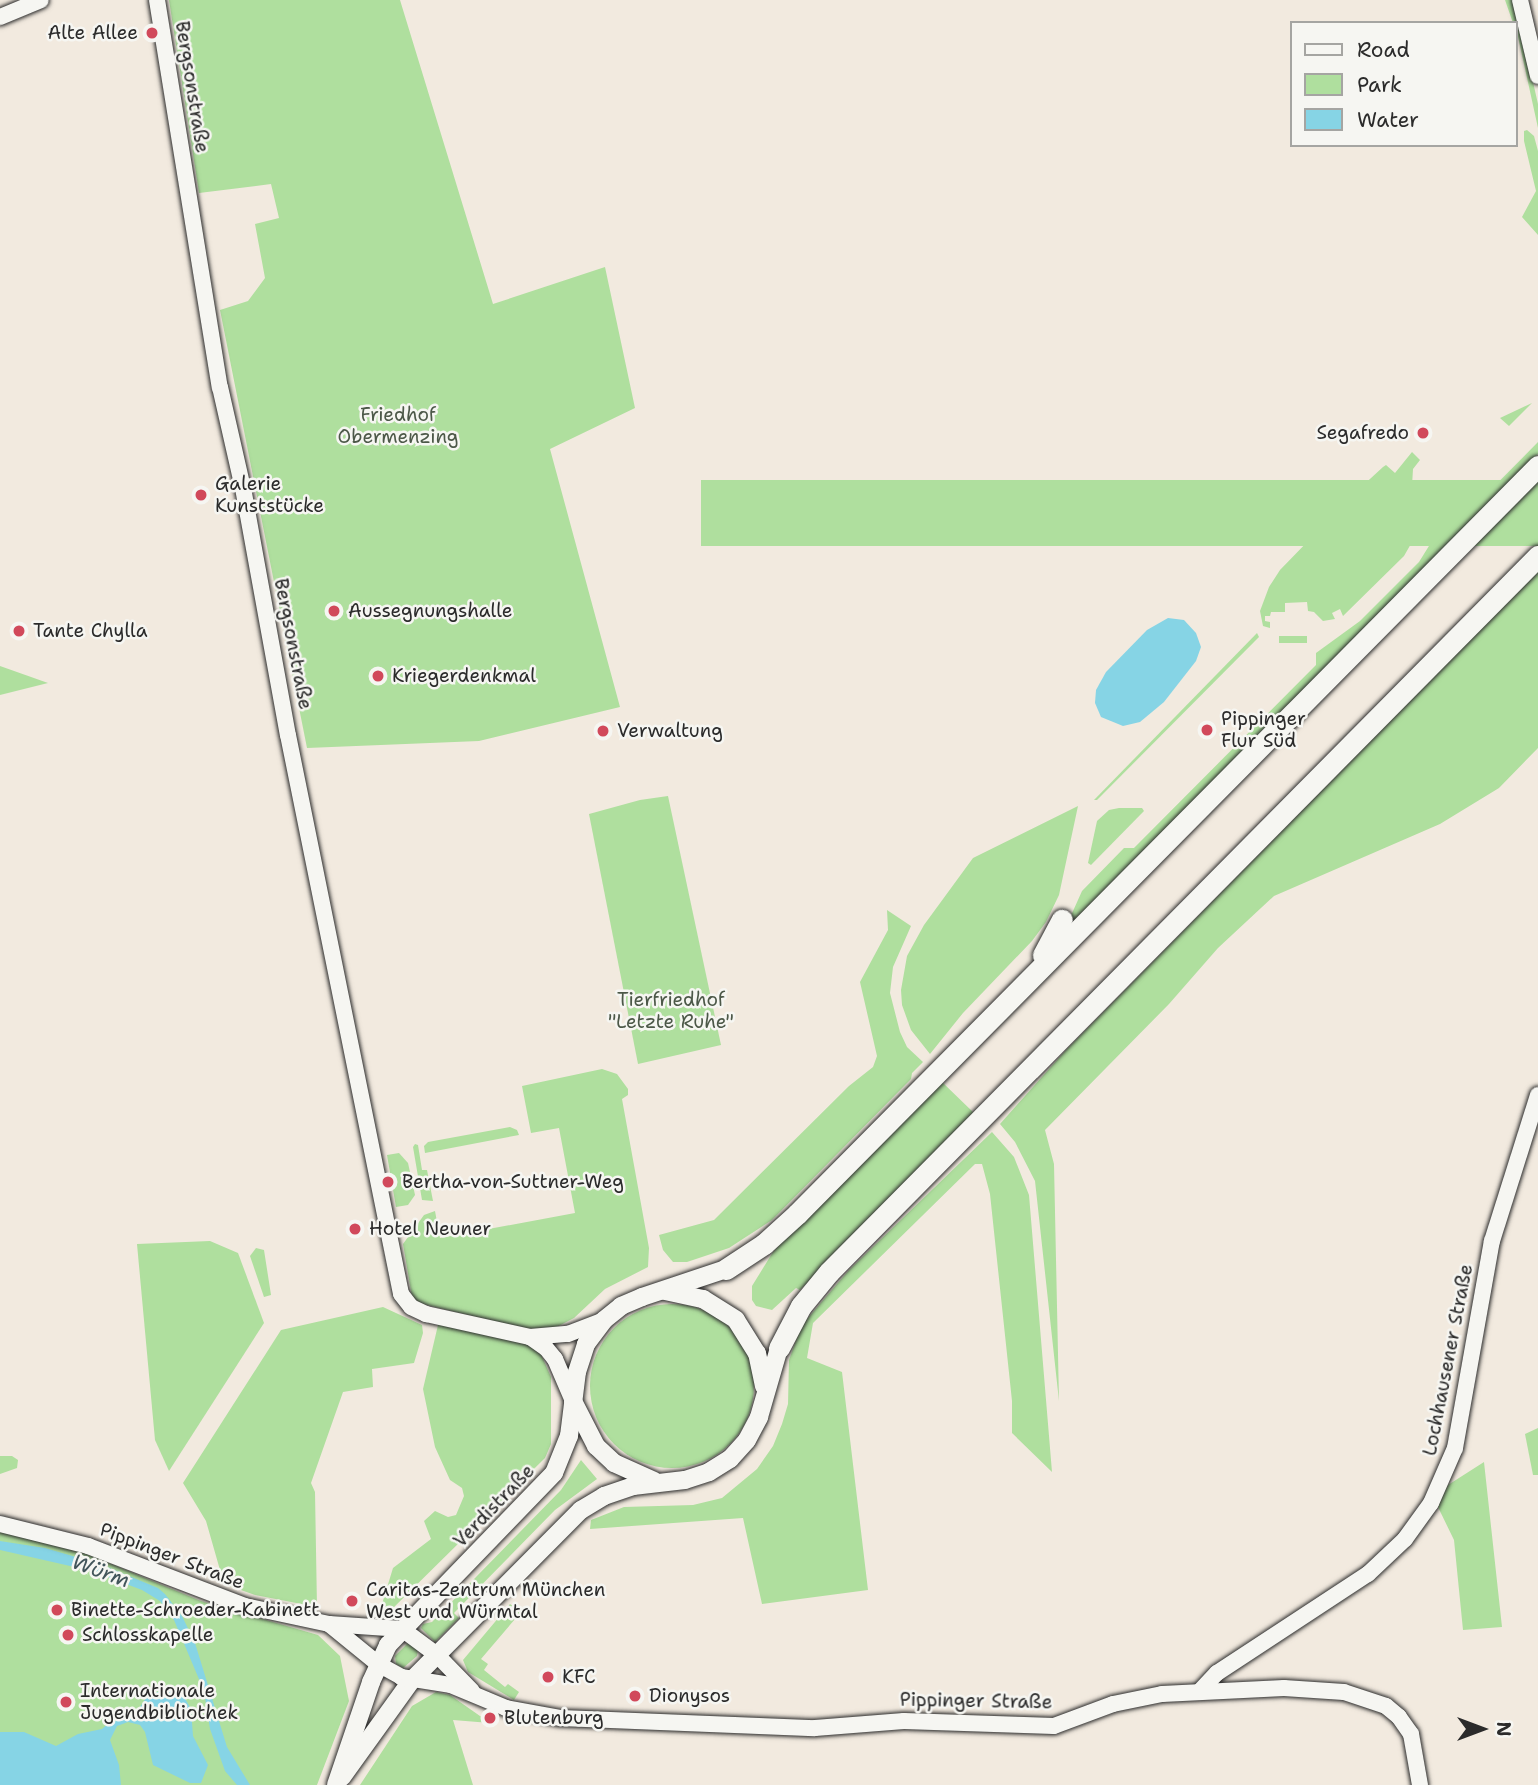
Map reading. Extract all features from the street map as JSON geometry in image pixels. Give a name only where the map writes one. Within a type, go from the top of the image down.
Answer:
[{"type":"highway","points":[[726,1269],[764,1244],[797,1214],[1538,466]]},
{"type":"highway","points":[[779,1348],[801,1306],[829,1272],[1538,556]]},
{"type":"highway","points":[[1032,975],[1062,920]]},
{"type":"main road","name":"Verdistraße","points":[[337,1784],[378,1664],[402,1629],[554,1473],[569,1436],[577,1372],[586,1344],[604,1320],[621,1306],[726,1269]]},
{"type":"main road","points":[[663,1290],[703,1299],[736,1320],[757,1353],[765,1392]]},
{"type":"main road","name":"Verdistraße","points":[[337,1784],[358,1759],[411,1681],[581,1510],[624,1489],[709,1472],[730,1459],[747,1440],[758,1417],[779,1348]]},
{"type":"main road","points":[[573,1401],[584,1425],[605,1455],[636,1475],[660,1483]]},
{"type":"street","points":[[0,17],[41,0]]},
{"type":"street","name":"Bergsonstraße","points":[[157,0],[220,387],[243,488],[288,735],[401,1294],[411,1307],[426,1314],[530,1337]]},
{"type":"street","points":[[1520,0],[1538,76]]},
{"type":"street","name":"Lochhausener Straße","points":[[1200,1691],[1217,1673],[1342,1593],[1382,1562],[1431,1503],[1455,1448],[1492,1241],[1538,1095]]},
{"type":"street","points":[[530,1337],[568,1334],[604,1320]]},
{"type":"street","points":[[530,1337],[555,1359],[573,1401]]},
{"type":"street","name":"Pippinger Straße","points":[[0,1524],[88,1546],[245,1606],[329,1624],[402,1629],[437,1655],[474,1693]]},
{"type":"street","name":"Pippinger Straße","points":[[329,1624],[378,1664],[411,1681],[440,1683],[474,1693],[506,1708],[561,1718],[815,1728],[904,1721],[1054,1726],[1140,1697],[1200,1691],[1318,1689],[1364,1696],[1386,1706],[1411,1734],[1420,1785]]},
{"type":"green space","name":"Friedhof Obermenzing","points":[[169,0],[400,0],[493,304],[605,267],[635,408],[550,449],[620,707],[479,741],[307,748],[220,310],[248,301],[265,278],[255,224],[279,218],[271,184],[199,193]]},
{"type":"green space","points":[[1505,0],[1513,0],[1518,16],[1538,104],[1538,128],[1517,32],[1517,21],[1512,21]]},
{"type":"green space","points":[[1527,130],[1534,136],[1538,151],[1538,235],[1522,217],[1536,191],[1524,141],[1524,131]]},
{"type":"green space","points":[[1532,403],[1509,426],[1500,418]]},
{"type":"green space","points":[[1538,442],[1538,454],[1074,921],[1069,920],[1082,891],[1124,848],[1134,848],[1316,665],[1316,653],[1360,621],[1419,562],[1437,533],[1448,533]]},
{"type":"green space","points":[[1412,452],[1420,460],[1413,469],[1412,486],[1404,485],[1404,490],[1413,488],[1413,495],[1406,496],[1407,502],[1414,502],[1416,535],[1404,556],[1343,616],[1340,609],[1332,613],[1335,619],[1323,621],[1314,612],[1308,611],[1307,602],[1285,603],[1285,612],[1271,612],[1270,616],[1265,616],[1265,621],[1270,622],[1270,628],[1263,626],[1260,611],[1269,587],[1280,570],[1345,503],[1354,512],[1366,500],[1358,490],[1383,467],[1386,465],[1395,473]]},
{"type":"green space","points":[[701,480],[1538,480],[1538,546],[701,546]]},
{"type":"green space","points":[[1538,571],[1538,748],[1499,788],[1440,824],[1274,896],[1218,948],[1169,1004],[1045,1130],[1054,1164],[1059,1401],[1035,1181],[1015,1142],[1000,1124],[1066,1050]]},
{"type":"green space","points":[[1257,633],[1259,637],[1097,800],[1094,800]]},
{"type":"green space","points":[[1279,636],[1307,636],[1307,643],[1279,643]]},
{"type":"green space","points":[[0,666],[48,683],[0,695]]},
{"type":"green space","name":"Tierfriedhof \"Letzte Ruhe\"","points":[[668,796],[721,1045],[638,1064],[589,814],[640,800]]},
{"type":"green space","points":[[1078,806],[1059,895],[1046,922],[1032,941],[963,1013],[930,1054],[911,1030],[902,1005],[901,990],[907,956],[924,925],[973,858]]},
{"type":"green space","points":[[1142,808],[1144,811],[1091,865],[1088,863],[1097,821],[1109,810]]},
{"type":"green space","points":[[887,910],[911,926],[893,967],[890,993],[900,1032],[907,1047],[923,1062],[912,1073],[911,1079],[772,1220],[729,1248],[687,1262],[673,1262],[663,1250],[659,1235],[714,1220],[849,1086],[873,1067],[877,1056],[860,982],[888,930]]},
{"type":"green space","points":[[602,1069],[617,1074],[628,1089],[628,1095],[622,1099],[649,1248],[648,1267],[605,1289],[574,1318],[549,1331],[537,1332],[419,1303],[412,1297],[403,1244],[424,1215],[435,1211],[440,1238],[575,1213],[559,1128],[531,1133],[522,1086]]},
{"type":"green space","points":[[942,1082],[974,1113],[800,1290],[796,1288],[772,1310],[756,1306],[752,1300],[752,1286],[773,1252],[811,1210]]},
{"type":"green space","points":[[510,1127],[517,1130],[519,1135],[425,1153],[424,1146],[428,1142]]},
{"type":"green space","points":[[992,1132],[1014,1157],[1029,1195],[1052,1472],[1012,1433],[1012,1401],[990,1194],[982,1164],[975,1164],[813,1323],[807,1358],[842,1372],[868,1590],[762,1604],[743,1518],[590,1529],[591,1520],[624,1507],[693,1505],[722,1498],[757,1469],[773,1446],[782,1424],[788,1404],[789,1360],[801,1326],[849,1270]]},
{"type":"green space","points":[[418,1145],[422,1170],[427,1170],[433,1201],[422,1200],[413,1147]]},
{"type":"green space","points":[[399,1153],[408,1163],[415,1195],[408,1205],[396,1207],[387,1155]]},
{"type":"green space","points":[[210,1241],[238,1253],[264,1323],[169,1471],[155,1440],[137,1244]]},
{"type":"green space","points":[[256,1248],[264,1250],[271,1295],[264,1297],[250,1256]]},
{"type":"green space","points":[[672,1304],[703,1310],[730,1328],[748,1355],[754,1386],[748,1417],[730,1444],[703,1462],[672,1468],[641,1462],[614,1444],[596,1417],[590,1386],[596,1355],[614,1328],[641,1310]]},
{"type":"green space","points":[[383,1307],[422,1325],[423,1333],[414,1363],[372,1369],[373,1387],[343,1392],[311,1483],[315,1492],[317,1607],[255,1595],[224,1584],[206,1521],[183,1483],[281,1330]]},
{"type":"green space","points":[[442,1323],[522,1341],[540,1352],[551,1377],[551,1444],[545,1458],[387,1614],[382,1604],[393,1568],[431,1539],[424,1521],[435,1511],[448,1517],[456,1515],[464,1496],[462,1488],[450,1480],[435,1447],[423,1389],[438,1325]]},
{"type":"green space","points":[[1538,1428],[1538,1475],[1533,1475],[1525,1434]]},
{"type":"green space","points":[[0,1456],[12,1456],[18,1460],[17,1468],[0,1474]]},
{"type":"green space","points":[[581,1460],[597,1479],[555,1510],[454,1613],[459,1618],[435,1642],[421,1628],[423,1624],[432,1622],[561,1490]]},
{"type":"green space","points":[[1484,1462],[1502,1627],[1463,1630],[1454,1540],[1437,1505],[1448,1485]]},
{"type":"green space","points":[[0,1531],[70,1547],[201,1601],[318,1635],[340,1656],[349,1701],[317,1785],[0,1785]]},
{"type":"green space","points":[[510,1604],[521,1612],[481,1659],[488,1664],[484,1670],[505,1687],[508,1684],[519,1692],[514,1700],[468,1672],[463,1660]]},
{"type":"green space","points":[[408,1643],[418,1649],[417,1656],[403,1668],[396,1664],[395,1656]]},
{"type":"green space","points":[[436,1692],[450,1695],[490,1723],[453,1720],[473,1785],[360,1785],[412,1706]]},
{"type":"water","points":[[1168,618],[1184,620],[1196,633],[1201,647],[1196,661],[1164,702],[1140,722],[1123,726],[1101,717],[1095,703],[1096,690],[1106,672],[1147,630]]},
{"type":"water","name":"Würm","points":[[0,1541],[45,1548],[100,1564],[158,1588],[165,1594],[182,1616],[195,1643],[227,1747],[250,1785],[237,1785],[225,1771],[210,1729],[204,1691],[174,1620],[160,1601],[142,1590],[92,1571],[0,1550]]},
{"type":"water","points":[[167,1689],[183,1695],[191,1709],[193,1736],[208,1765],[201,1783],[190,1783],[153,1765],[145,1732],[140,1725],[128,1722],[117,1726],[110,1740],[119,1765],[121,1785],[0,1785],[0,1732],[24,1732],[56,1746],[78,1734],[102,1729],[109,1723],[134,1716],[148,1695]]},
{"type":"place","name":"Alte Allee","points":[[152,33]]},
{"type":"place","name":"Segafredo","points":[[1423,433]]},
{"type":"place","name":"Galerie Kunststücke","points":[[201,495]]},
{"type":"place","name":"Aussegnungshalle","points":[[334,611]]},
{"type":"place","name":"Tante Chylla","points":[[19,631]]},
{"type":"place","name":"Kriegerdenkmal","points":[[378,676]]},
{"type":"place","name":"Pippinger Flur Süd","points":[[1207,730]]},
{"type":"place","name":"Verwaltung","points":[[603,731]]},
{"type":"place","name":"Bertha-von-Suttner-Weg","points":[[388,1182]]},
{"type":"place","name":"Hotel Neuner","points":[[355,1229]]},
{"type":"place","name":"Caritas-Zentrum München West und Würmtal","points":[[352,1601]]},
{"type":"place","name":"Binette-Schroeder-Kabinett","points":[[57,1610]]},
{"type":"place","name":"Schlosskapelle","points":[[68,1635]]},
{"type":"place","name":"KFC","points":[[548,1677]]},
{"type":"place","name":"Dionysos","points":[[635,1696]]},
{"type":"place","name":"Internationale Jugendbibliothek","points":[[66,1702]]},
{"type":"place","name":"Blutenburg","points":[[490,1718]]}]
